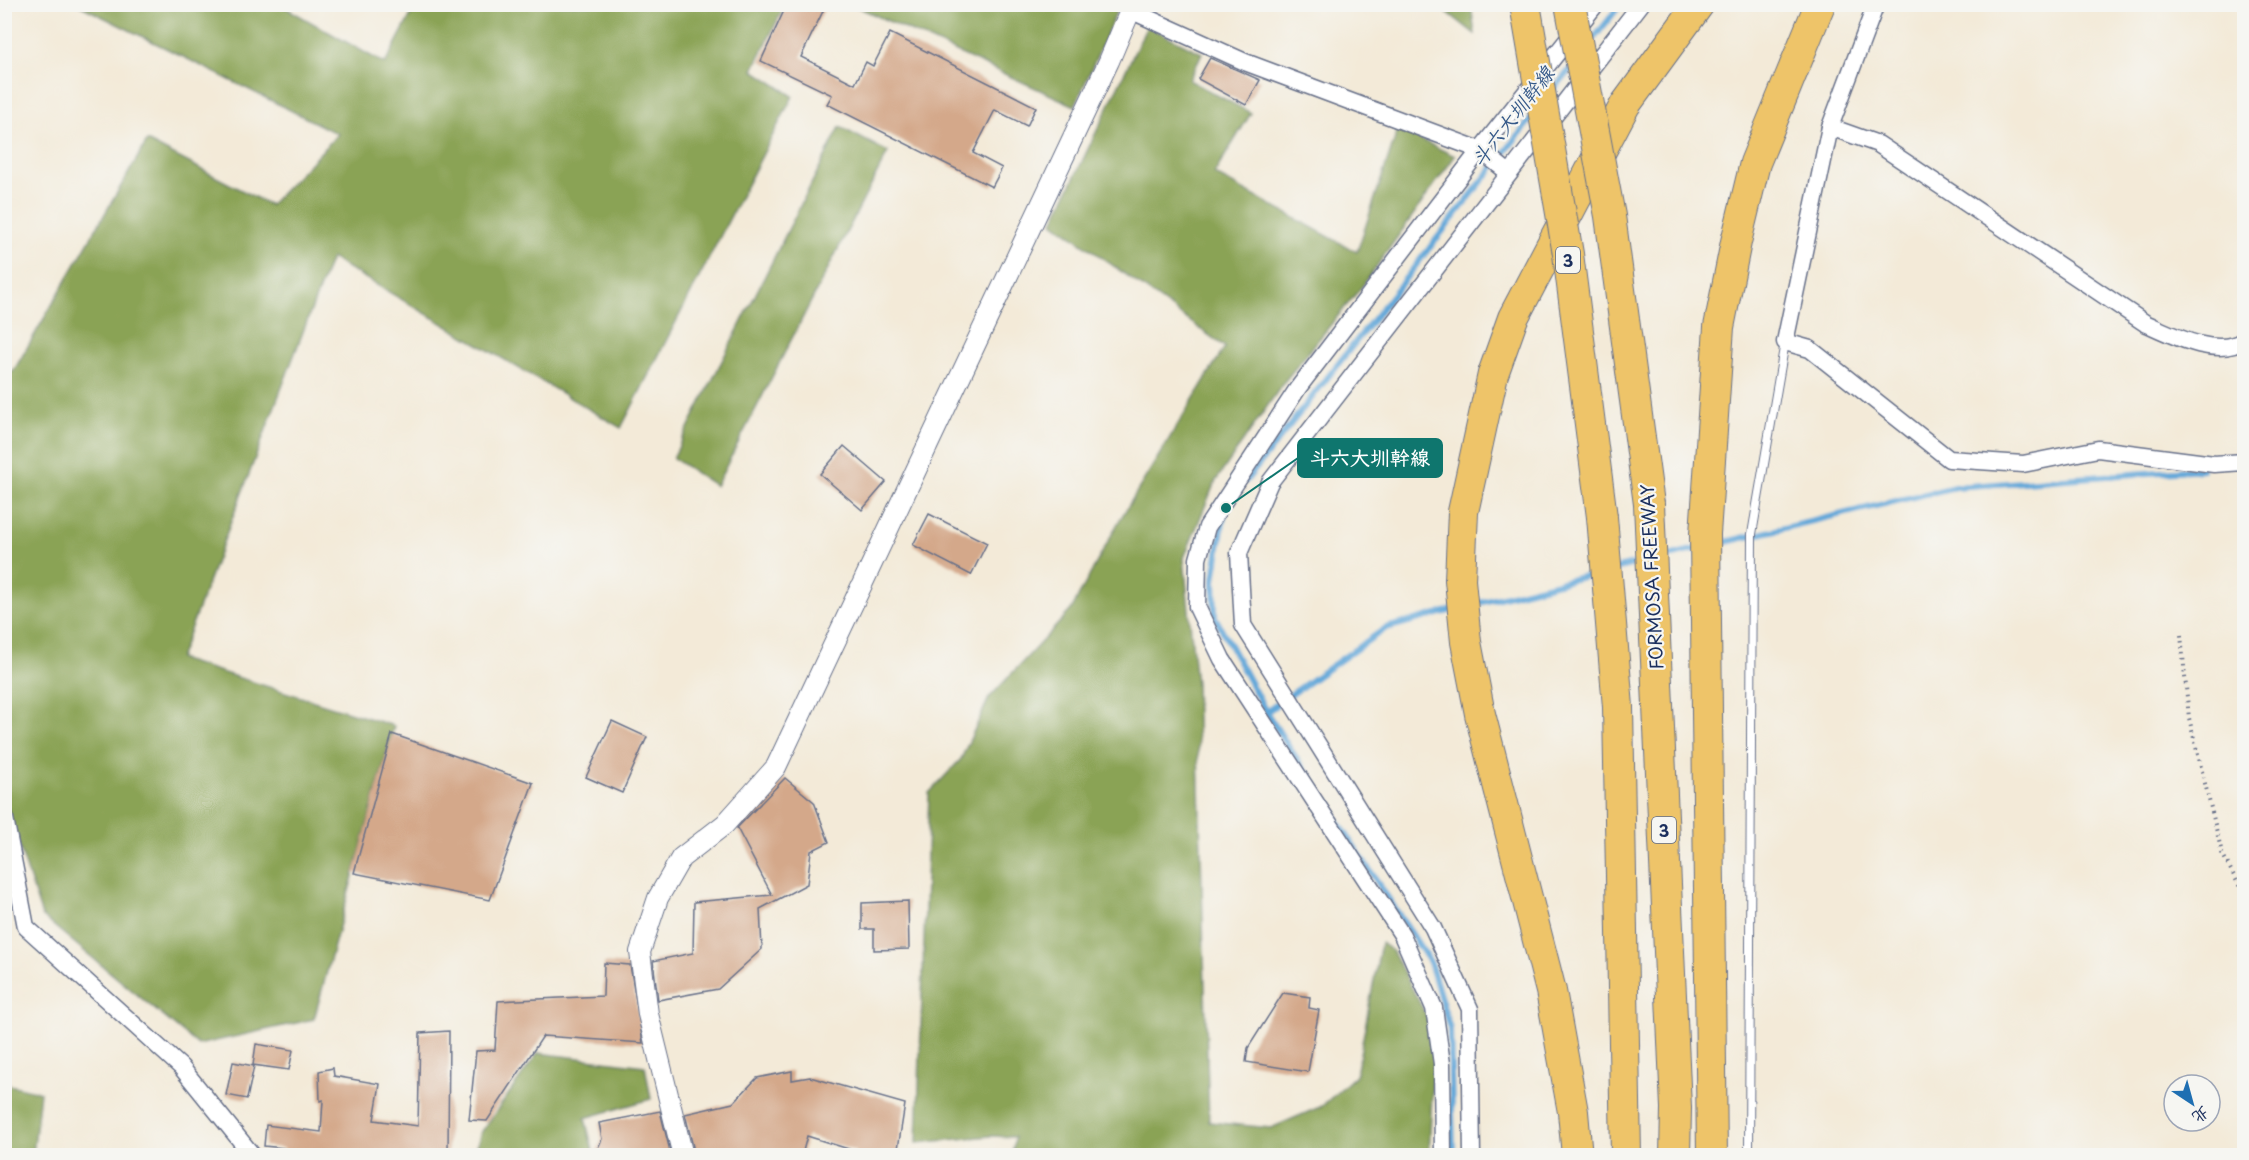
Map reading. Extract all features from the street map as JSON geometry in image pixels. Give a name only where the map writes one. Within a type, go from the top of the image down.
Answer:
[{"type":"highway","name":"3","points":[[1525,4],[1568,254],[1602,517],[1618,707],[1626,1155]]},
{"type":"highway","name":"FORMOSA FREEWAY","points":[[1569,4],[1610,216],[1649,504],[1676,1096],[1675,1155]]},
{"type":"highway","points":[[1577,1155],[1573,1112],[1551,991],[1480,714],[1462,607],[1460,580],[1463,512],[1493,374],[1513,318],[1624,105],[1699,4]]},
{"type":"highway","points":[[1712,1155],[1705,547],[1719,327],[1755,163],[1820,4]]},
{"type":"street","points":[[1443,1155],[1442,1064],[1434,1008],[1402,935],[1222,659],[1197,607],[1198,560],[1208,527],[1242,471],[1298,388],[1480,150],[1596,4]]},
{"type":"street","points":[[1472,1155],[1470,1009],[1433,928],[1243,625],[1239,553],[1270,482],[1641,4]]},
{"type":"street","points":[[1876,4],[1830,127],[1785,342],[1810,349],[1949,459],[2023,464],[2098,449],[2214,464],[2244,462]]},
{"type":"street","points":[[683,1155],[648,1014],[640,952],[658,898],[681,858],[725,824],[776,767],[1131,7],[1245,62],[1480,150],[1509,173]]},
{"type":"street","points":[[1830,127],[1878,144],[2145,323],[2191,344],[2235,346],[2244,340]]},
{"type":"street","points":[[4,813],[26,927],[182,1067],[253,1155]]},
{"type":"lane","points":[[1749,1155],[1752,534],[1785,342]]},
{"type":"path","points":[[2181,635],[2189,718],[2222,853],[2244,895]]},
{"type":"green space","points":[[79,5],[281,5],[385,64],[416,5],[785,5],[753,70],[793,96],[621,428],[331,258],[179,659],[394,726],[314,1019],[198,1045],[42,916],[5,803],[4,367],[13,372],[147,141],[270,205],[338,134]]},
{"type":"green space","points":[[853,5],[1119,6],[1075,106]]},
{"type":"green space","points":[[1438,5],[1471,5],[1475,34]]},
{"type":"green space","points":[[1147,26],[1202,53],[1189,80],[1251,113],[1214,174],[1357,252],[1398,129],[1455,156],[1364,284],[1284,382],[1215,482],[1184,558],[1196,684],[1209,1122],[1271,1128],[1322,1106],[1356,1075],[1381,943],[1393,952],[1435,1032],[1429,1155],[1012,1156],[1015,1137],[991,1136],[917,1143],[929,793],[961,759],[989,698],[1071,610],[1119,521],[1225,347],[1053,222]]},
{"type":"green space","points":[[840,127],[888,152],[716,486],[673,458]]},
{"type":"green space","points":[[538,1053],[645,1066],[651,1099],[585,1118],[594,1155],[475,1155],[480,1134]]},
{"type":"green space","points":[[5,1084],[40,1092],[33,1155],[5,1155]]},
{"type":"building","points":[[787,4],[814,4],[824,9],[801,57],[855,84],[866,62],[873,66],[890,33],[1036,107],[1027,126],[995,110],[973,153],[1002,168],[992,187],[827,104],[832,95],[761,61]]},
{"type":"building","points":[[1210,58],[1260,80],[1246,105],[1198,79]]},
{"type":"building","points":[[844,446],[886,482],[862,510],[820,474]]},
{"type":"building","points":[[929,514],[987,543],[971,575],[913,545]]},
{"type":"building","points":[[612,721],[647,737],[622,793],[586,777]]},
{"type":"building","points":[[392,734],[533,783],[490,900],[354,873]]},
{"type":"building","points":[[785,778],[814,802],[829,842],[811,851],[807,884],[760,909],[762,949],[718,989],[658,1000],[653,961],[693,953],[694,902],[772,895],[737,828]]},
{"type":"building","points":[[908,901],[909,949],[874,950],[874,929],[862,929],[862,903]]},
{"type":"building","points":[[604,963],[630,965],[643,1043],[543,1036],[487,1121],[469,1120],[476,1051],[495,1050],[498,1001],[603,996]]},
{"type":"building","points":[[1283,993],[1310,997],[1309,1008],[1319,1010],[1308,1072],[1246,1062],[1248,1048]]},
{"type":"building","points":[[449,1031],[448,1155],[282,1155],[283,1148],[264,1146],[266,1125],[321,1132],[323,1100],[320,1101],[319,1071],[333,1068],[334,1076],[380,1084],[374,1120],[418,1126],[420,1033]]},
{"type":"building","points":[[256,1044],[293,1050],[289,1070],[253,1065]]},
{"type":"building","points":[[233,1062],[254,1066],[247,1099],[226,1095]]},
{"type":"building","points":[[792,1071],[792,1080],[810,1077],[905,1104],[897,1155],[854,1155],[855,1151],[807,1136],[802,1155],[695,1155],[685,1114],[733,1103],[757,1078]]},
{"type":"building","points":[[660,1111],[671,1155],[595,1155],[602,1139],[599,1123]]},
{"type":"waterway","name":"斗六大圳幹線","points":[[1587,47],[1621,4]]},
{"type":"waterway","name":"斗六大圳幹線","points":[[1550,94],[1572,67]]},
{"type":"waterway","name":"斗六大圳幹線","points":[[1246,481],[1535,114]]},
{"type":"waterway","points":[[1713,545],[1955,487],[2202,469]]},
{"type":"waterway","name":"斗六大圳幹線","points":[[1225,508],[1214,580],[1215,617],[1266,712],[1430,962],[1450,1029],[1453,1156]]},
{"type":"waterway","points":[[1661,558],[1697,549]]},
{"type":"waterway","points":[[1614,569],[1642,562]]},
{"type":"waterway","points":[[1471,605],[1598,573]]},
{"type":"waterway","points":[[1266,712],[1386,628],[1456,609]]},
{"type":"place","name":"斗六大圳幹線","points":[[1226,508]]}]
